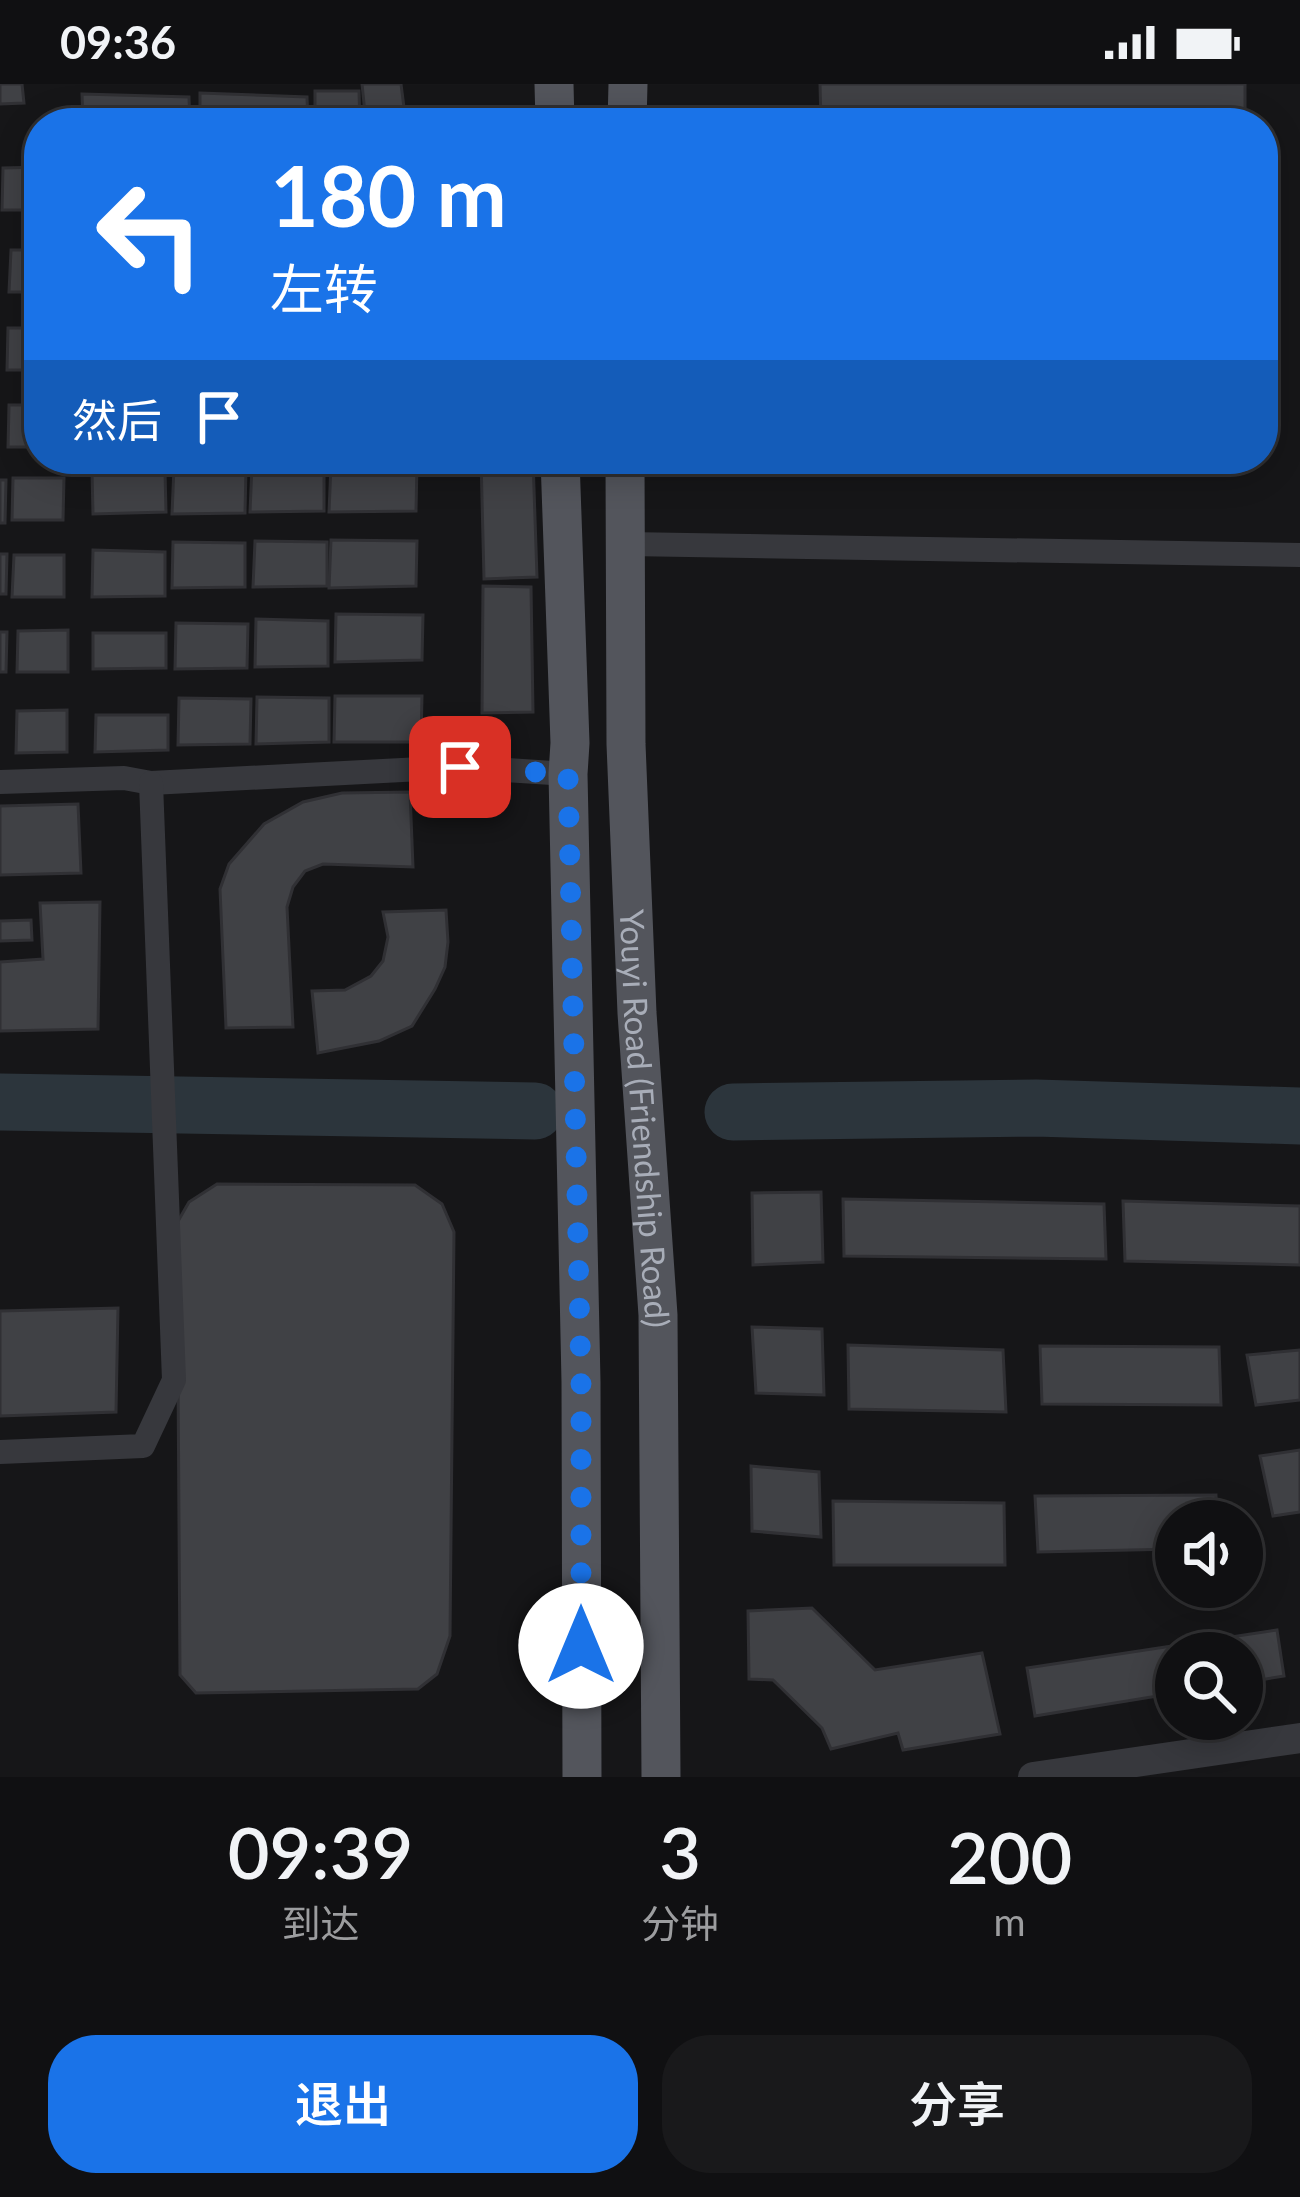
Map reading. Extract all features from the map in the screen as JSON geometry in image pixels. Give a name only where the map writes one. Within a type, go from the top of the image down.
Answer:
[{"type":"main road","name":"Youyi Road (Friendship Road)","points":[[561,474],[581,1382],[582,1777]]},
{"type":"main road","name":"Youyi Road (Friendship Road)","points":[[625,474],[626,744],[637,1013],[658,1315],[661,1777]]},
{"type":"street","points":[[627,544],[1300,555]]},
{"type":"street","points":[[0,782],[124,778],[151,783],[460,767],[568,774]]},
{"type":"street","points":[[0,1452],[142,1446],[174,1380],[151,783]]},
{"type":"street","points":[[1033,1777],[1300,1738]]},
{"type":"building","points":[[0,84],[22,84],[24,103],[0,104]]},
{"type":"building","points":[[362,84],[401,84],[404,108],[364,108]]},
{"type":"building","points":[[820,84],[1245,84],[1245,108],[821,108]]},
{"type":"building","points":[[315,91],[359,91],[360,108],[315,108]]},
{"type":"building","points":[[200,93],[307,97],[307,108],[200,108]]},
{"type":"building","points":[[82,94],[189,97],[189,108],[82,108]]},
{"type":"building","points":[[24,167],[24,210],[2,210],[3,168]]},
{"type":"building","points":[[11,250],[24,250],[24,292],[9,292]]},
{"type":"building","points":[[8,328],[24,328],[24,370],[7,370]]},
{"type":"building","points":[[9,405],[24,405],[24,447],[8,447]]},
{"type":"building","points":[[92,474],[165,474],[166,512],[93,514]]},
{"type":"building","points":[[174,474],[246,474],[245,513],[172,514]]},
{"type":"building","points":[[252,474],[324,474],[324,511],[250,512]]},
{"type":"building","points":[[331,474],[417,474],[416,511],[329,512]]},
{"type":"building","points":[[481,474],[534,474],[537,577],[484,579]]},
{"type":"building","points":[[13,478],[64,478],[63,520],[12,520]]},
{"type":"building","points":[[0,480],[6,480],[5,523],[0,523]]},
{"type":"building","points":[[331,540],[417,541],[416,586],[329,588]]},
{"type":"building","points":[[255,541],[327,542],[327,586],[253,587]]},
{"type":"building","points":[[173,542],[245,543],[245,587],[172,588]]},
{"type":"building","points":[[93,550],[165,552],[165,596],[92,597]]},
{"type":"building","points":[[0,554],[7,554],[6,594],[0,594]]},
{"type":"building","points":[[14,555],[64,555],[64,597],[12,597]]},
{"type":"building","points":[[483,586],[531,587],[533,712],[482,713]]},
{"type":"building","points":[[336,614],[423,615],[422,660],[335,662]]},
{"type":"building","points":[[256,619],[328,621],[328,666],[255,667]]},
{"type":"building","points":[[176,623],[248,624],[247,668],[175,669]]},
{"type":"building","points":[[68,630],[68,672],[17,672],[18,631]]},
{"type":"building","points":[[0,632],[7,632],[6,672],[0,672]]},
{"type":"building","points":[[93,633],[166,633],[166,668],[93,669]]},
{"type":"building","points":[[335,696],[422,696],[421,742],[334,742]]},
{"type":"building","points":[[257,697],[329,698],[329,742],[256,744]]},
{"type":"building","points":[[179,698],[251,699],[250,744],[178,745]]},
{"type":"building","points":[[67,710],[67,752],[16,753],[17,711]]},
{"type":"building","points":[[96,715],[168,715],[168,750],[95,752]]},
{"type":"building","points":[[410,792],[413,867],[323,864],[305,871],[293,887],[287,907],[293,1027],[226,1028],[220,889],[229,864],[264,824],[303,802],[342,793]]},
{"type":"building","points":[[78,804],[81,873],[0,875],[0,806]]},
{"type":"building","points":[[100,902],[98,1029],[0,1031],[0,962],[43,959],[40,903]]},
{"type":"building","points":[[446,910],[445,967],[412,1026],[379,1041],[318,1053],[312,991],[345,990],[371,976],[383,961],[388,937],[383,912]]},
{"type":"building","points":[[31,920],[32,940],[0,941],[0,921]]},
{"type":"building","points":[[217,1184],[415,1185],[442,1204],[454,1232],[450,1636],[437,1674],[418,1689],[196,1693],[180,1675],[177,1223],[189,1202]]},
{"type":"building","points":[[821,1192],[823,1262],[753,1265],[752,1193]]},
{"type":"building","points":[[843,1199],[1104,1204],[1106,1259],[844,1256]]},
{"type":"building","points":[[1123,1201],[1300,1206],[1300,1265],[1125,1261]]},
{"type":"building","points":[[118,1308],[116,1412],[0,1416],[0,1311]]},
{"type":"building","points":[[752,1327],[822,1329],[824,1395],[756,1393]]},
{"type":"building","points":[[848,1345],[1003,1350],[1006,1412],[849,1409]]},
{"type":"building","points":[[1040,1346],[1219,1347],[1221,1405],[1042,1404]]},
{"type":"building","points":[[1300,1350],[1300,1400],[1256,1405],[1247,1355]]},
{"type":"building","points":[[1300,1450],[1300,1512],[1273,1516],[1260,1456]]},
{"type":"building","points":[[751,1466],[819,1472],[821,1537],[752,1531]]},
{"type":"building","points":[[1216,1495],[1216,1500],[1155,1500],[1155,1549],[1038,1552],[1035,1496]]},
{"type":"building","points":[[833,1501],[1004,1503],[1005,1565],[834,1565]]},
{"type":"building","points":[[812,1608],[875,1670],[982,1653],[1000,1734],[903,1750],[898,1733],[831,1749],[822,1728],[773,1680],[749,1679],[748,1611]]},
{"type":"building","points":[[1277,1630],[1284,1676],[1263,1680],[1263,1632]]},
{"type":"building","points":[[1155,1649],[1155,1696],[1035,1716],[1027,1668]]},
{"type":"waterway","points":[[0,1102],[535,1111]]},
{"type":"waterway","points":[[733,1112],[1036,1108],[1300,1116]]},
{"type":"route","points":[[460,767],[568,774],[581,1382],[581,1646]]}]
